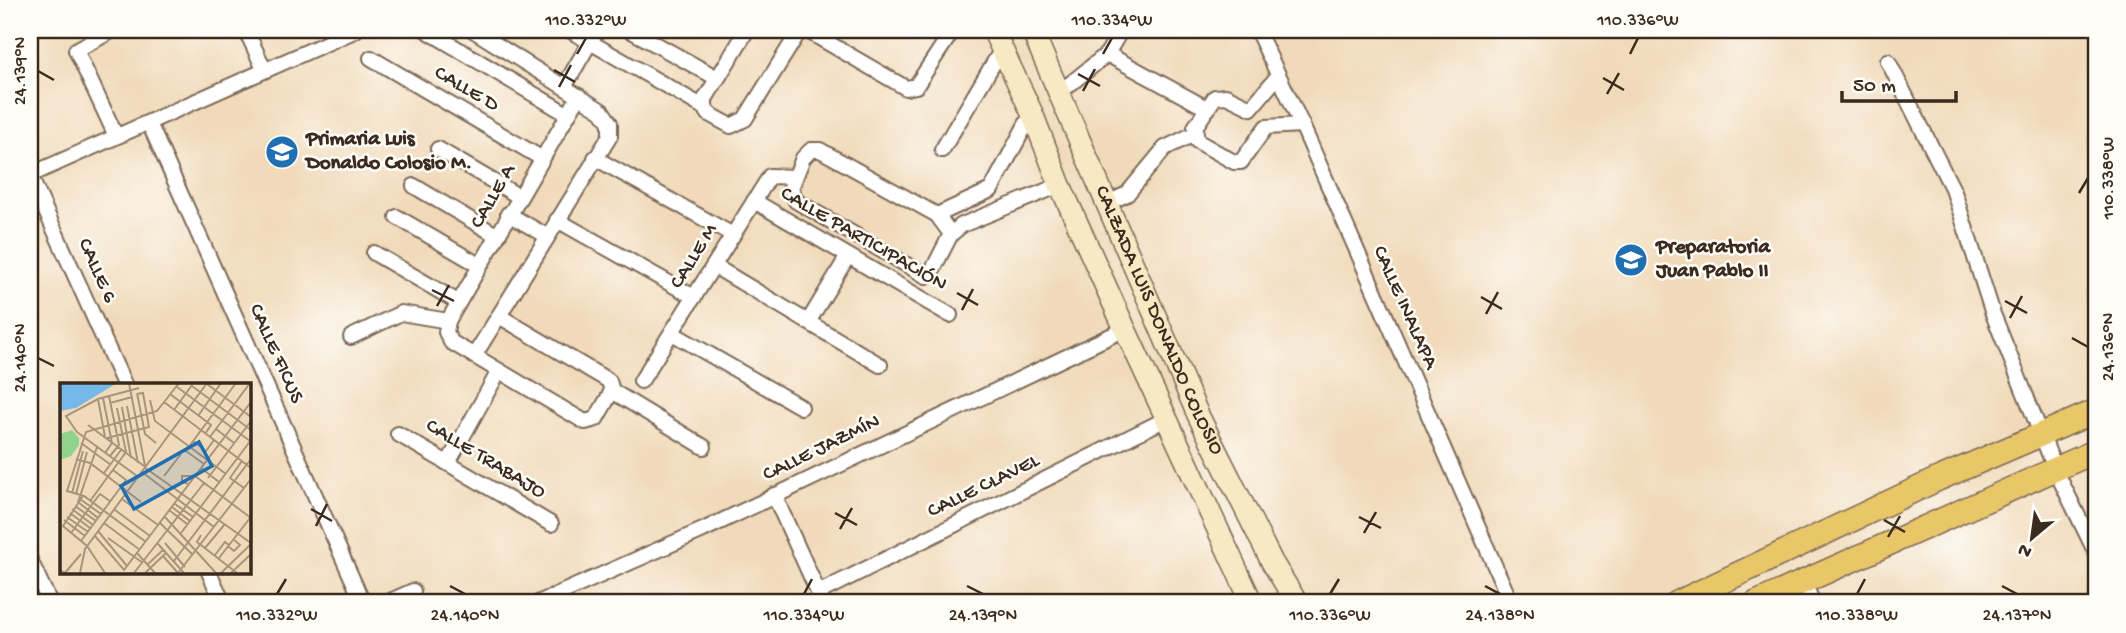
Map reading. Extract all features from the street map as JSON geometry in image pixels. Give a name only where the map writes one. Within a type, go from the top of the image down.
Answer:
[{"type":"main road","name":"CALZADA LUIS DONALDO COLOSIO","points":[[1032,30],[1198,415],[1272,562],[1297,603]]},
{"type":"main road","name":"CALZADA LUIS DONALDO COLOSIO","points":[[997,39],[1032,113],[1060,185],[1125,329],[1168,418],[1237,576],[1252,603]]},
{"type":"main road","points":[[1032,113],[1059,93]]},
{"type":"main road","points":[[1677,603],[1938,479],[2096,411]]},
{"type":"main road","points":[[1168,418],[1198,415]]},
{"type":"main road","points":[[1756,603],[1808,593],[2096,451]]},
{"type":"street","points":[[113,30],[76,50],[116,136]]},
{"type":"street","points":[[246,30],[264,69]]},
{"type":"street","points":[[30,175],[356,30]]},
{"type":"street","points":[[426,30],[567,114]]},
{"type":"street","points":[[473,30],[602,111],[610,123],[610,136],[474,356]]},
{"type":"street","points":[[569,30],[593,36],[731,126],[746,119],[800,30]]},
{"type":"street","points":[[630,30],[717,78]]},
{"type":"street","points":[[806,30],[906,88],[916,86],[953,30]]},
{"type":"street","points":[[1059,93],[1107,54],[1121,30]]},
{"type":"street","name":"CALLE INALAPA","points":[[1257,30],[1302,125],[1511,603]]},
{"type":"street","points":[[705,108],[705,99],[740,32]]},
{"type":"street","points":[[564,87],[593,36]]},
{"type":"street","points":[[942,150],[997,39]]},
{"type":"street","points":[[1107,54],[1208,109]]},
{"type":"street","name":"CALLE D","points":[[370,58],[541,158]]},
{"type":"street","points":[[1888,61],[1954,192],[1993,314],[2056,471],[2096,553]]},
{"type":"street","points":[[1251,108],[1278,76]]},
{"type":"street","points":[[1108,203],[1127,194],[1165,148],[1194,134],[1208,109],[1220,95],[1251,108],[1266,127]]},
{"type":"street","name":"CALLE A","points":[[448,321],[579,96]]},
{"type":"street","points":[[937,215],[991,190],[1032,113]]},
{"type":"street","name":"CALLE FICUS","points":[[149,123],[363,603]]},
{"type":"street","points":[[1266,127],[1302,125]]},
{"type":"street","points":[[1194,134],[1197,141],[1234,162],[1241,162],[1266,127]]},
{"type":"street","points":[[438,149],[518,197]]},
{"type":"street","points":[[951,234],[937,215],[820,150],[811,150],[803,158],[791,195],[796,201],[926,276],[931,273],[951,234],[962,225],[1060,185]]},
{"type":"street","points":[[595,158],[733,235]]},
{"type":"street","name":"CALLE 6","points":[[30,175],[124,383]]},
{"type":"street","name":"CALLE M","points":[[641,381],[770,176],[795,177]]},
{"type":"street","points":[[414,186],[496,235]]},
{"type":"street","name":"CALLE PARTICIPACIÓN","points":[[754,201],[950,314]]},
{"type":"street","points":[[508,214],[547,236]]},
{"type":"street","points":[[397,217],[479,265]]},
{"type":"street","points":[[557,220],[694,297]]},
{"type":"street","points":[[374,253],[458,302]]},
{"type":"street","points":[[808,322],[848,256]]},
{"type":"street","points":[[714,266],[880,365]]},
{"type":"street","points":[[351,337],[401,313],[448,321],[446,332],[451,342],[591,423],[612,391]]},
{"type":"street","points":[[499,316],[609,381],[612,391],[704,447]]},
{"type":"street","name":"CALLE JAZMÍN","points":[[537,603],[774,495],[1125,329]]},
{"type":"street","points":[[671,333],[801,407]]},
{"type":"street","points":[[448,463],[499,371]]},
{"type":"street","name":"CALLE CLAVEL","points":[[820,598],[1168,418]]},
{"type":"street","name":"CALLE TRABAJO","points":[[398,434],[551,524]]},
{"type":"street","points":[[774,495],[820,598]]},
{"type":"street","points":[[30,560],[50,603]]},
{"type":"street","points":[[210,574],[223,603]]},
{"type":"street","points":[[386,603],[412,590]]},
{"type":"place","name":"Primaria Luis Donaldo Colosio M.","points":[[282,152]]},
{"type":"place","name":"Preparatoria Juan Pablo II","points":[[1631,260]]}]
